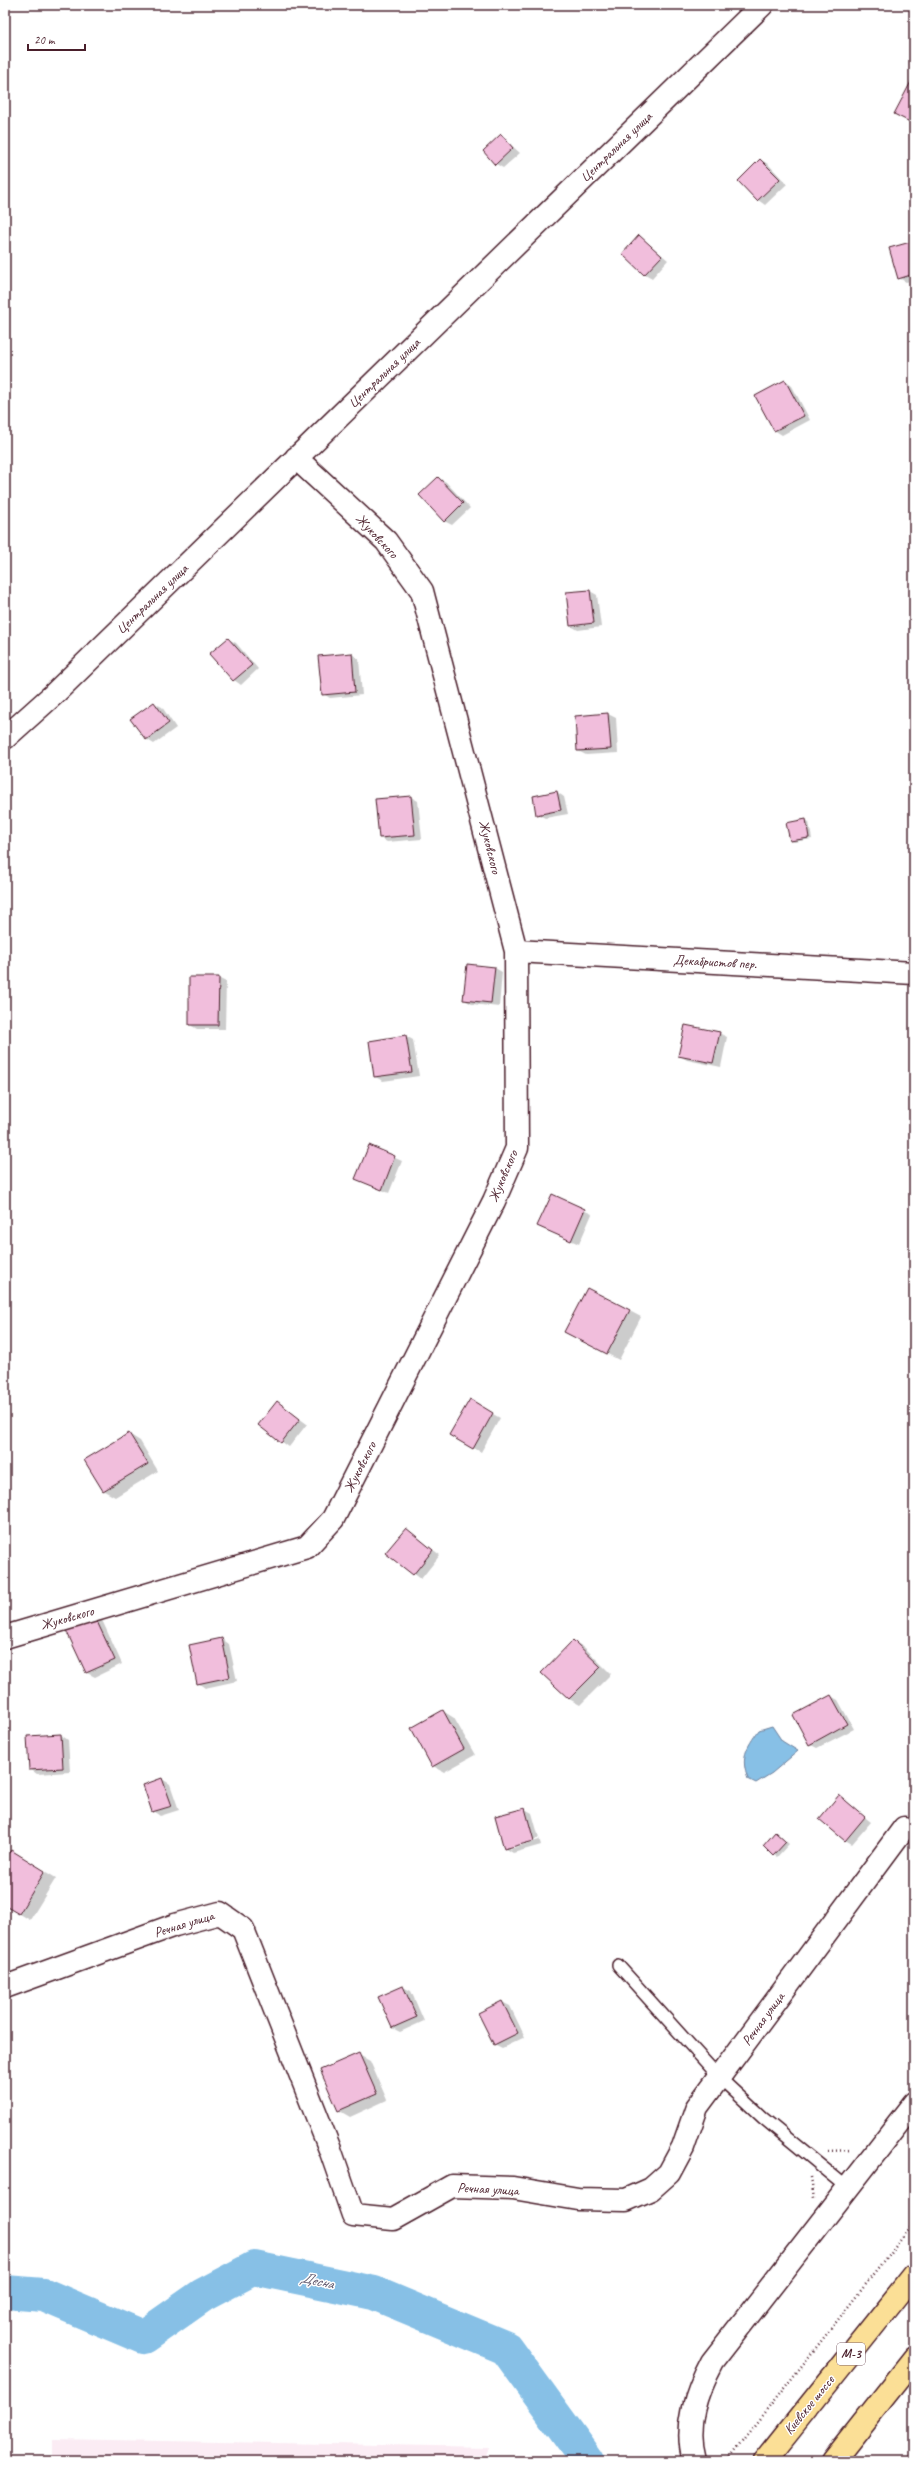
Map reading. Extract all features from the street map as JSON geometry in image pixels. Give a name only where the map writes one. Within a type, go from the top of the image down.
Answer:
[{"type":"highway","name":"Киевское шоссе","points":[[765,2461],[914,2275]]},
{"type":"highway","points":[[835,2459],[914,2358]]},
{"type":"street","name":"Центральная улица","points":[[5,738],[53,695],[762,5]]},
{"type":"street","name":"Жуковского","points":[[5,1637],[307,1547],[333,1519],[494,1200],[517,1148],[516,951],[422,591],[386,541],[296,458]]},
{"type":"street","name":"Декабристов пер.","points":[[516,951],[914,973]]},
{"type":"street","name":"Речная улица","points":[[5,1987],[174,1925],[220,1913],[243,1929],[331,2152],[353,2215],[394,2218],[452,2186],[513,2188],[578,2199],[626,2200],[651,2189],[669,2173],[683,2147],[697,2107],[904,1828]]},
{"type":"street","points":[[694,2461],[691,2437],[692,2414],[699,2389],[712,2362],[914,2103]]},
{"type":"lane","points":[[618,1965],[720,2078],[763,2118],[848,2188]]},
{"type":"path","points":[[727,2461],[914,2223]]},
{"type":"shaded area","points":[[53,2439],[489,2447],[484,2461],[53,2461]]},
{"type":"water","points":[[772,1726],[782,1741],[798,1751],[772,1773],[756,1783],[748,1779],[745,1765],[746,1753],[759,1730]]},
{"type":"building","points":[[914,76],[914,124],[894,114]]},
{"type":"building","points":[[501,134],[513,148],[495,165],[483,151]]},
{"type":"building","points":[[760,159],[780,179],[757,201],[738,181]]},
{"type":"building","points":[[639,235],[662,256],[644,275],[622,254]]},
{"type":"building","points":[[914,241],[914,274],[898,279],[889,248]]},
{"type":"building","points":[[785,380],[804,416],[774,431],[755,396]]},
{"type":"building","points":[[438,477],[463,503],[444,522],[419,495]]},
{"type":"building","points":[[590,590],[594,623],[570,626],[566,592]]},
{"type":"building","points":[[228,638],[252,665],[233,681],[209,654]]},
{"type":"building","points":[[352,653],[355,692],[322,695],[318,656]]},
{"type":"building","points":[[154,702],[169,723],[146,740],[130,719]]},
{"type":"building","points":[[608,713],[611,749],[577,751],[575,716]]},
{"type":"building","points":[[557,791],[561,810],[536,815],[533,796]]},
{"type":"building","points":[[411,796],[415,835],[379,838],[375,799]]},
{"type":"building","points":[[806,819],[809,838],[790,841],[786,823]]},
{"type":"building","points":[[467,964],[495,967],[491,1003],[463,1000]]},
{"type":"building","points":[[189,977],[219,977],[218,1025],[189,1025]]},
{"type":"building","points":[[685,1025],[720,1032],[713,1063],[678,1056]]},
{"type":"building","points":[[406,1035],[412,1072],[374,1077],[369,1041]]},
{"type":"building","points":[[369,1145],[395,1156],[382,1190],[355,1179]]},
{"type":"building","points":[[552,1194],[585,1209],[571,1241],[537,1226]]},
{"type":"building","points":[[587,1288],[630,1310],[607,1354],[564,1332]]},
{"type":"building","points":[[470,1399],[493,1413],[473,1449],[449,1435]]},
{"type":"building","points":[[277,1401],[300,1419],[281,1443],[258,1425]]},
{"type":"building","points":[[129,1433],[148,1464],[103,1491],[84,1460]]},
{"type":"building","points":[[406,1528],[433,1550],[413,1575],[385,1553]]},
{"type":"building","points":[[94,1615],[115,1660],[86,1673],[65,1628]]},
{"type":"building","points":[[222,1638],[230,1677],[197,1684],[189,1645]]},
{"type":"building","points":[[573,1640],[601,1667],[569,1699],[541,1673]]},
{"type":"building","points":[[831,1695],[847,1724],[809,1745],[793,1715]]},
{"type":"building","points":[[443,1710],[464,1749],[432,1767],[411,1728]]},
{"type":"building","points":[[61,1734],[63,1768],[29,1770],[27,1736]]},
{"type":"building","points":[[162,1778],[172,1806],[152,1812],[143,1785]]},
{"type":"building","points":[[839,1795],[865,1817],[845,1841],[819,1819]]},
{"type":"building","points":[[525,1808],[534,1841],[504,1849],[495,1816]]},
{"type":"building","points":[[775,1832],[786,1842],[773,1856],[763,1846]]},
{"type":"building","points":[[11,1850],[45,1871],[19,1914],[5,1906],[5,1859]]},
{"type":"building","points":[[403,1986],[417,2017],[392,2028],[378,1997]]},
{"type":"building","points":[[502,2001],[518,2033],[494,2045],[478,2013]]},
{"type":"building","points":[[359,2053],[377,2094],[338,2111],[320,2070]]},
{"type":"waterway","name":"Десна","points":[[5,2292],[44,2295],[143,2337],[203,2295],[254,2268],[374,2293],[506,2348],[588,2461]]}]
